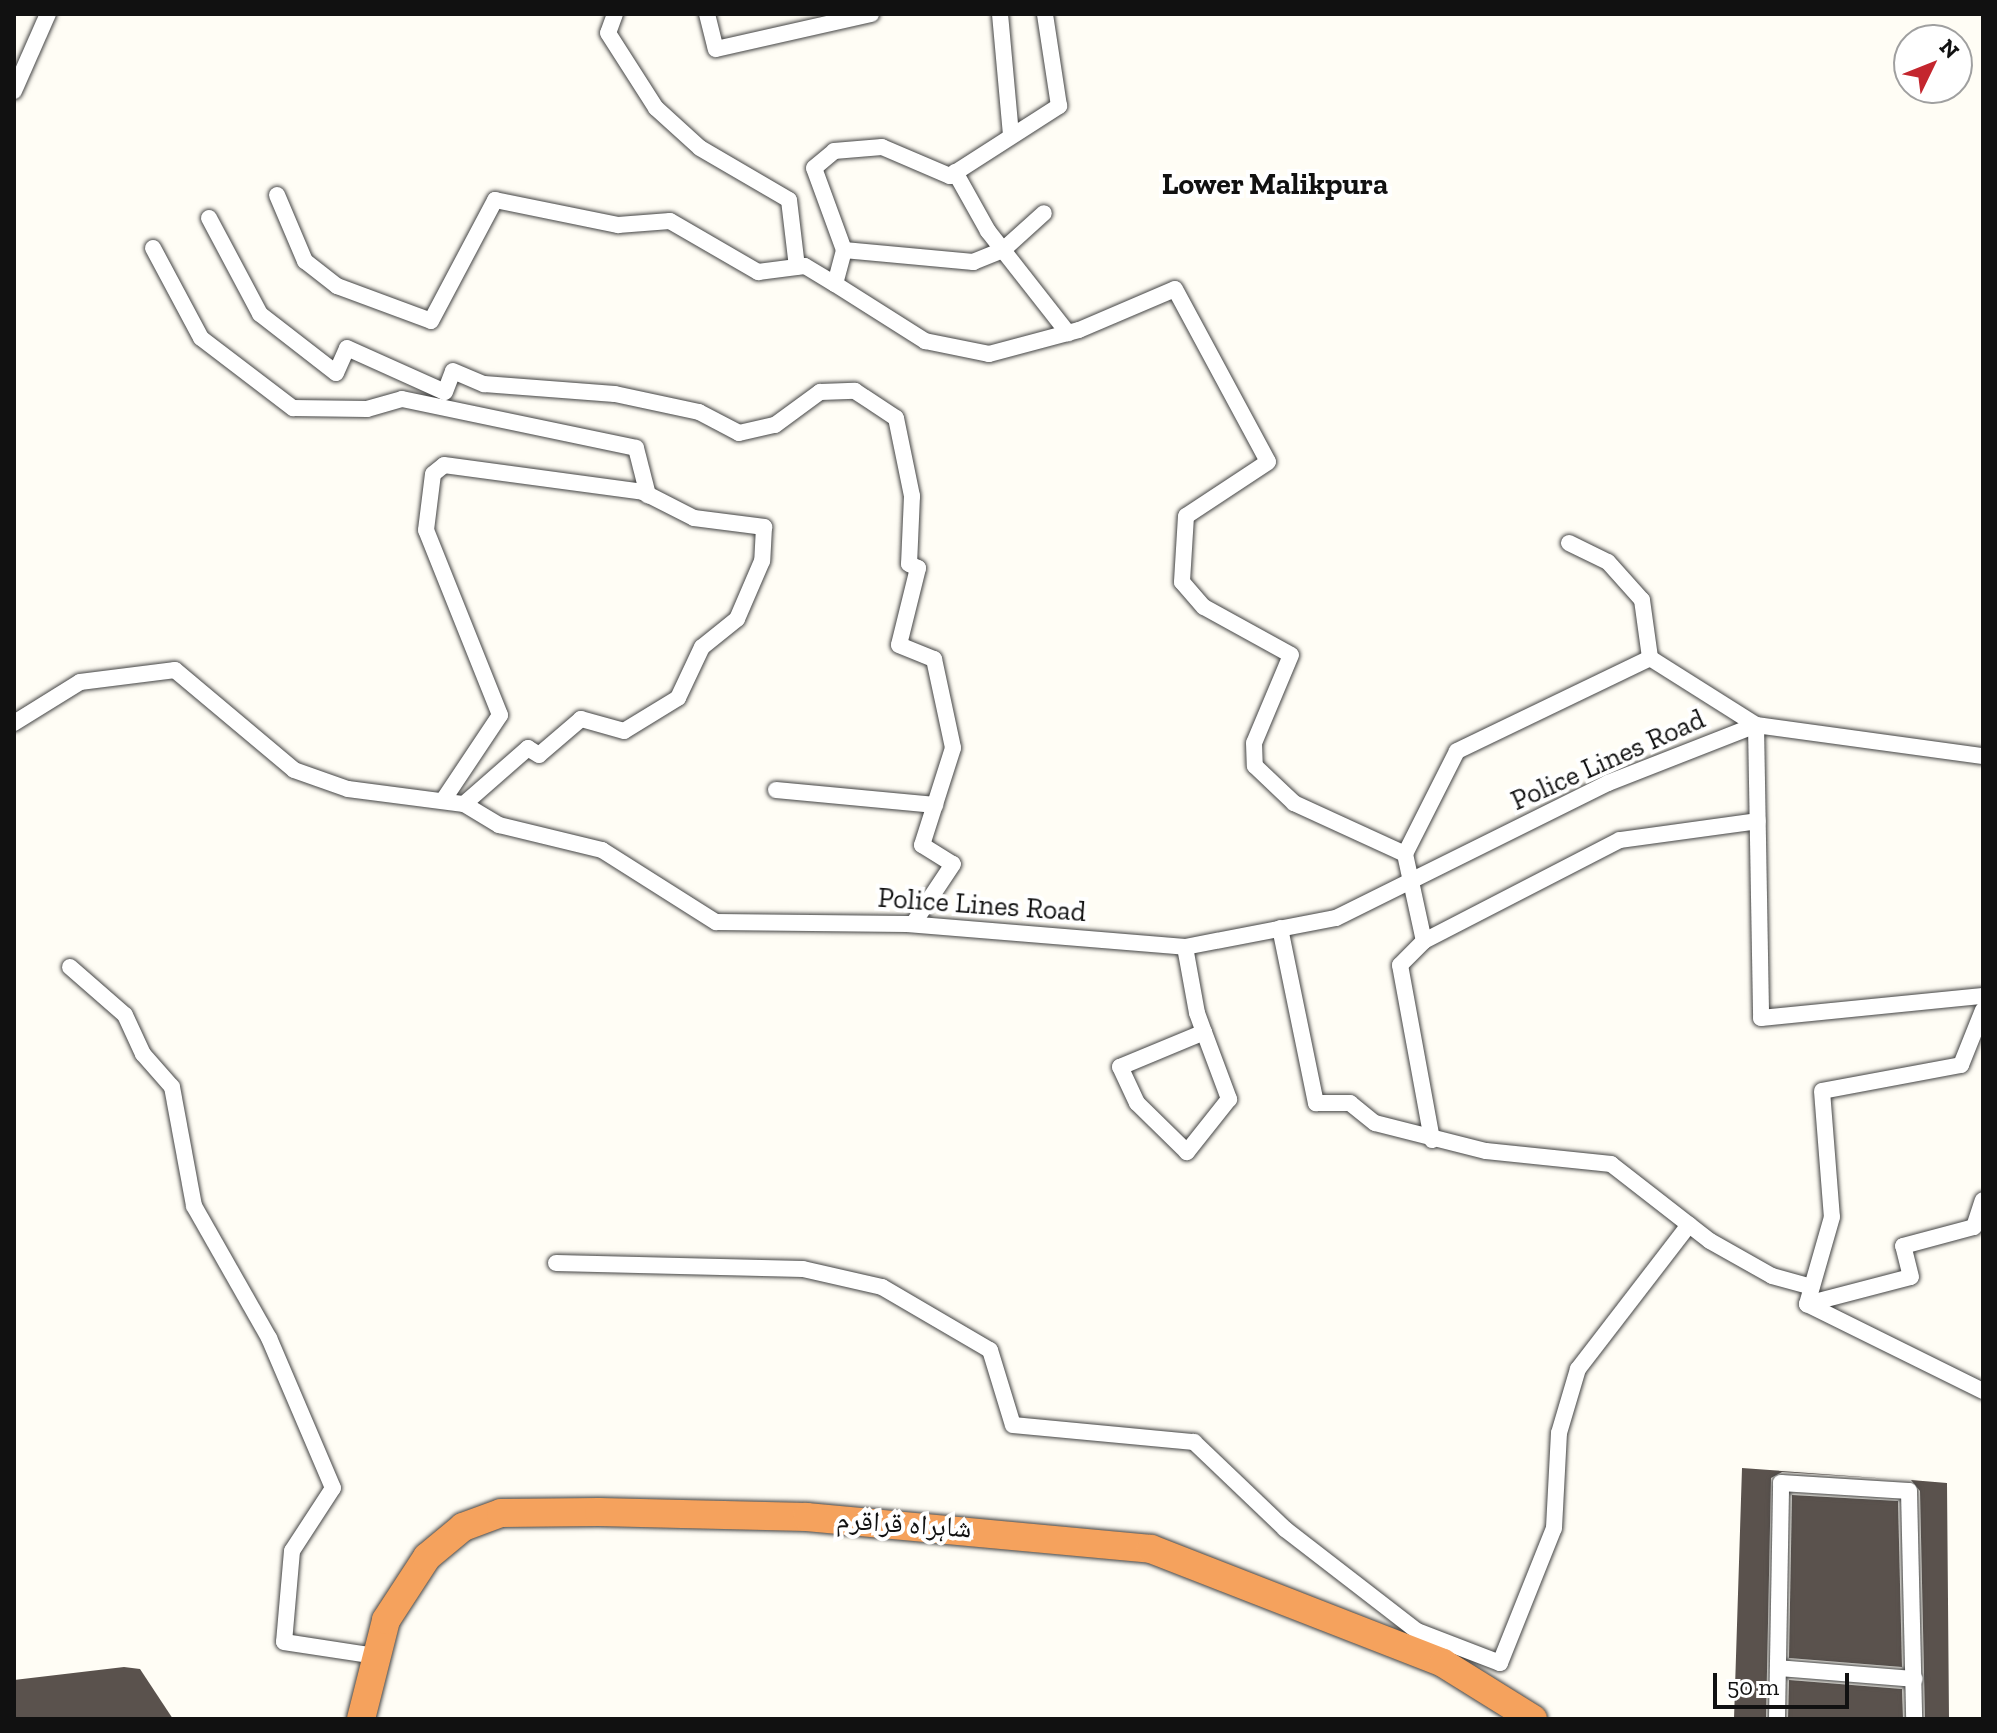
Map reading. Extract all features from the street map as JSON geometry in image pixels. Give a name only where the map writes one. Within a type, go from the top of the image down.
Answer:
[{"type":"highway","name":"شاہراہ قراقرم","points":[[361,1719],[386,1620],[427,1557],[463,1527],[501,1513],[807,1517],[1151,1549],[1443,1663],[1533,1719]]},
{"type":"street","points":[[14,91],[48,14]]},
{"type":"street","points":[[615,14],[608,33],[656,108],[700,148],[789,200],[797,267]]},
{"type":"street","points":[[707,14],[716,49],[871,14]]},
{"type":"street","points":[[1000,14],[1011,136]]},
{"type":"street","points":[[835,284],[844,250],[814,168],[834,151],[882,147],[927,171],[955,172],[1059,106],[1045,14]]},
{"type":"street","points":[[955,172],[1003,250],[1068,333]]},
{"type":"street","points":[[277,195],[289,238],[305,261],[337,286],[431,321],[495,200],[618,225],[670,221],[758,272],[797,267],[835,284],[951,350],[989,354],[1068,333],[1175,289],[1268,462],[1186,516],[1182,582],[1204,607],[1291,655],[1254,743],[1255,766],[1294,803],[1405,854]]},
{"type":"street","points":[[844,250],[973,262],[1003,250],[1044,213]]},
{"type":"street","points":[[209,218],[260,314],[336,373],[347,348],[445,392],[453,371],[484,384],[615,394],[699,412],[739,433],[775,425],[820,392],[855,391],[896,418],[912,496],[909,564],[918,568],[899,645],[934,659],[953,748],[922,845],[953,864],[913,924]]},
{"type":"street","points":[[153,248],[201,338],[293,408],[367,409],[402,399],[636,448],[648,495]]},
{"type":"street","points":[[444,799],[500,715],[426,530],[433,474],[444,465],[648,495],[694,518],[764,527],[762,561],[737,619],[702,647],[678,698],[624,731],[581,719],[539,755],[528,748],[464,804]]},
{"type":"street","points":[[1569,543],[1608,562],[1642,600],[1650,658],[1756,725],[1761,1018],[1983,996]]},
{"type":"street","points":[[1424,941],[1413,878],[1405,854],[1457,751],[1650,658]]},
{"type":"street","name":"Police Lines Road","points":[[14,723],[80,682],[175,670],[294,770],[348,789],[464,804],[499,825],[602,850],[716,922],[913,924],[1185,947],[1336,918],[1608,783],[1756,725],[1983,756]]},
{"type":"street","points":[[776,790],[935,805]]},
{"type":"street","points":[[1432,1140],[1400,965],[1424,941],[1620,840],[1758,821]]},
{"type":"street","points":[[1280,928],[1316,1103],[1350,1103],[1375,1123],[1432,1140],[1611,1164],[1689,1225],[1772,1276],[1983,1391]]},
{"type":"street","points":[[1185,947],[1204,1032],[1229,1099],[1187,1152],[1137,1103],[1120,1067],[1204,1032]]},
{"type":"street","points":[[70,967],[125,1015],[143,1054],[172,1087],[194,1206],[269,1338],[333,1488],[292,1551],[284,1642],[375,1656]]},
{"type":"street","points":[[1809,1295],[1832,1217],[1822,1091],[1961,1065],[1983,1010]]},
{"type":"street","points":[[1809,1295],[1911,1277],[1903,1246],[1974,1227],[1983,1200]]},
{"type":"street","points":[[556,1263],[803,1269],[882,1287],[990,1350],[1013,1425],[1194,1442],[1285,1529],[1417,1631],[1500,1663],[1554,1528],[1559,1433],[1578,1369],[1689,1225]]},
{"type":"street","points":[[1777,1719],[1781,1483],[1909,1491],[1914,1719]]},
{"type":"street","points":[[1778,1668],[1915,1679]]},
{"type":"building","points":[[1742,1468],[1890,1479],[1782,1472],[1771,1478],[1766,1719],[1734,1719]]},
{"type":"building","points":[[1911,1480],[1947,1483],[1949,1719],[1925,1719],[1920,1491]]},
{"type":"building","points":[[1792,1495],[1898,1501],[1902,1667],[1789,1658]]},
{"type":"building","points":[[124,1667],[140,1669],[173,1719],[14,1719],[14,1680]]},
{"type":"building","points":[[1789,1680],[1902,1689],[1903,1719],[1788,1719]]},
{"type":"district","name":"Lower Malikpura","points":[[1275,184]]}]
